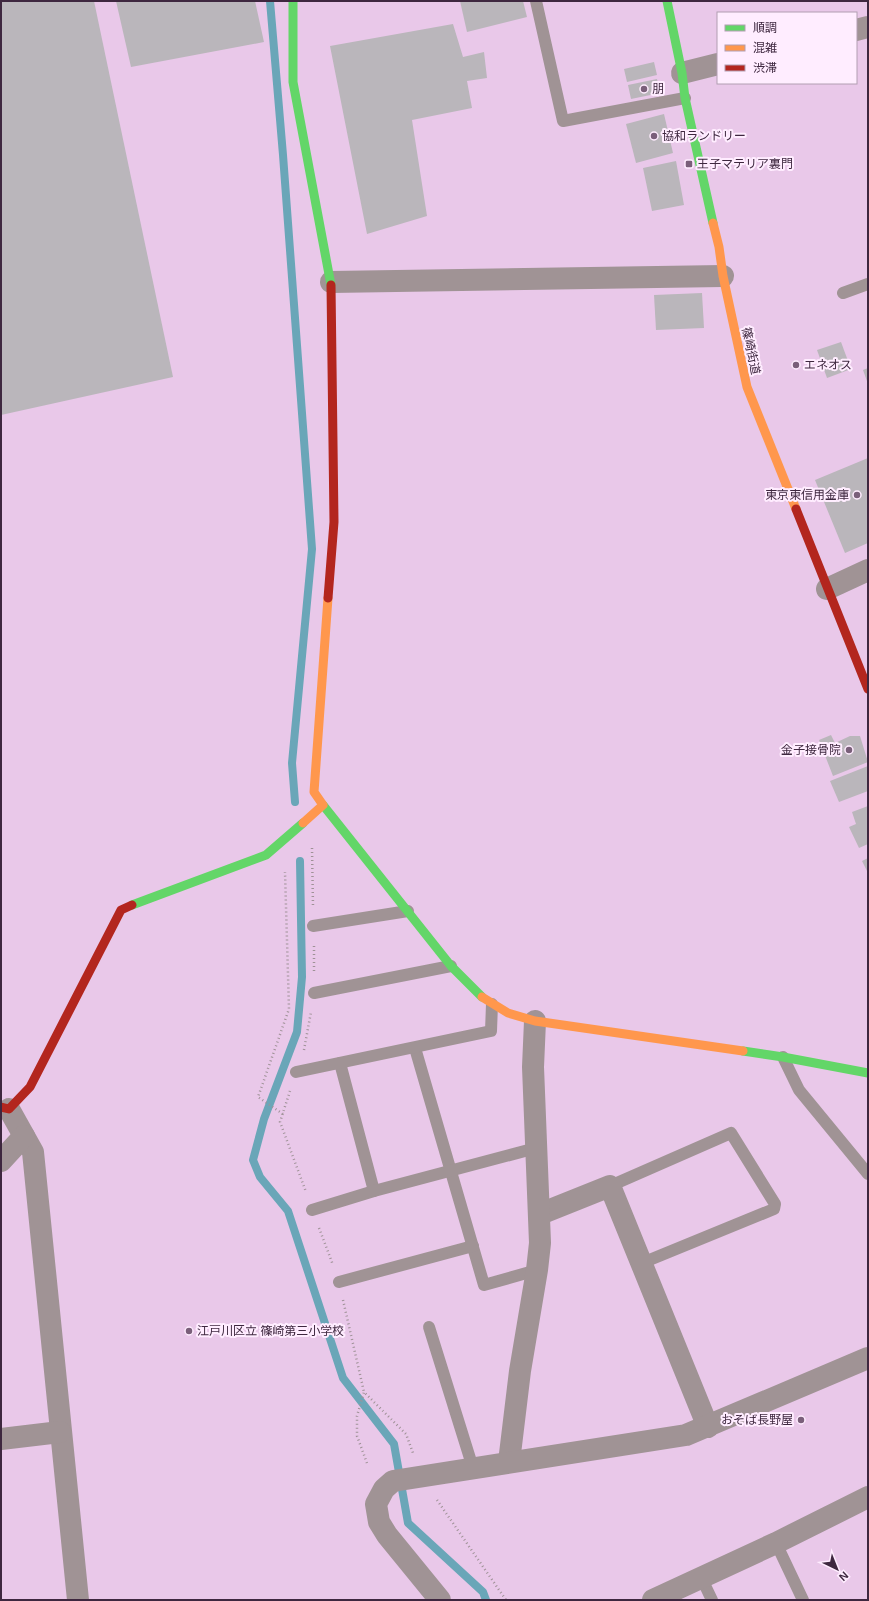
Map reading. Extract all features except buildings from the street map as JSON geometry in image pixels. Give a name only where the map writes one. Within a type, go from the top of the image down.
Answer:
[{"type":"street","points":[[293,1],[293,82],[330,282],[334,522],[314,792],[451,966],[473,989],[505,1012],[535,1021],[783,1057],[868,1073]]},
{"type":"street","name":"篠崎街道","points":[[667,1],[682,73],[685,98],[719,247],[722,276],[747,387],[868,689]]},
{"type":"street","points":[[857,30],[868,27]]},
{"type":"street","points":[[682,73],[717,64]]},
{"type":"street","points":[[330,282],[722,276]]},
{"type":"street","points":[[827,589],[868,570]]},
{"type":"street","points":[[78,1600],[33,1152],[5,1108],[30,1087],[121,910],[266,855],[323,805]]},
{"type":"street","points":[[509,1462],[520,1370],[537,1270],[540,1243],[533,1067],[535,1021]]},
{"type":"street","points":[[1,1161],[24,1136]]},
{"type":"street","points":[[540,1214],[610,1186],[708,1427]]},
{"type":"street","points":[[440,1600],[387,1535],[379,1522],[376,1504],[384,1489],[408,1478],[686,1435],[708,1427],[868,1358]]},
{"type":"street","points":[[1,1439],[60,1432]]},
{"type":"street","points":[[653,1600],[776,1543],[868,1497]]},
{"type":"lane","points":[[536,1],[563,122],[685,98]]},
{"type":"lane","points":[[843,293],[868,284]]},
{"type":"lane","points":[[313,926],[408,910]]},
{"type":"lane","points":[[314,993],[451,966]]},
{"type":"lane","points":[[296,1072],[491,1031],[492,1004]]},
{"type":"lane","points":[[415,1048],[484,1285],[537,1270]]},
{"type":"lane","points":[[783,1057],[799,1090],[868,1174]]},
{"type":"lane","points":[[340,1063],[374,1191]]},
{"type":"lane","points":[[610,1186],[731,1133],[775,1204],[774,1209],[642,1263]]},
{"type":"lane","points":[[312,1210],[374,1191],[536,1148]]},
{"type":"lane","points":[[339,1282],[473,1246]]},
{"type":"lane","points":[[429,1327],[473,1468]]},
{"type":"lane","points":[[776,1543],[803,1600]]},
{"type":"lane","points":[[701,1577],[712,1600]]},
{"type":"path","points":[[312,815],[314,993],[305,1044],[280,1122],[339,1282],[364,1392],[358,1416],[357,1436],[367,1463]]},
{"type":"path","points":[[283,1114],[258,1097],[289,1009],[285,869]]},
{"type":"path","points":[[364,1392],[406,1434],[408,1478],[506,1600]]},
{"type":"waterway","points":[[270,1],[312,549],[292,763],[295,802]]},
{"type":"waterway","points":[[300,861],[302,977],[297,1032],[264,1119],[253,1160],[260,1177],[288,1211],[343,1378],[394,1444],[408,1523],[483,1592],[486,1600]]},
{"type":"traffic: fast","points":[[293,1],[293,82],[331,285]]},
{"type":"traffic: fast","points":[[667,1],[682,73],[685,98],[713,223]]},
{"type":"traffic: fast","points":[[323,805],[451,966],[482,997]]},
{"type":"traffic: fast","points":[[132,905],[266,855],[303,823]]},
{"type":"traffic: fast","points":[[743,1051],[868,1073]]},
{"type":"traffic: slow","points":[[713,223],[747,387],[796,509]]},
{"type":"traffic: slow","points":[[303,823],[323,805],[314,792],[328,598]]},
{"type":"traffic: slow","points":[[482,997],[508,1013],[535,1021],[743,1051]]},
{"type":"traffic: jam","points":[[328,598],[334,522],[331,285]]},
{"type":"traffic: jam","points":[[796,509],[868,689]]},
{"type":"traffic: jam","points":[[1,1107],[9,1109],[30,1087],[121,910],[132,905]]},
{"type":"place","name":"朋","points":[[644,89]]},
{"type":"place","name":"協和ランドリー","points":[[654,136]]},
{"type":"place","name":"王子マテリア裏門","points":[[689,164]]},
{"type":"place","name":"エネオス","points":[[796,365]]},
{"type":"place","name":"東京東信用金庫","points":[[857,495]]},
{"type":"place","name":"金子接骨院","points":[[849,750]]},
{"type":"place","name":"江戸川区立 篠崎第三小学校","points":[[189,1331]]},
{"type":"place","name":"おそば長野屋","points":[[801,1420]]}]
